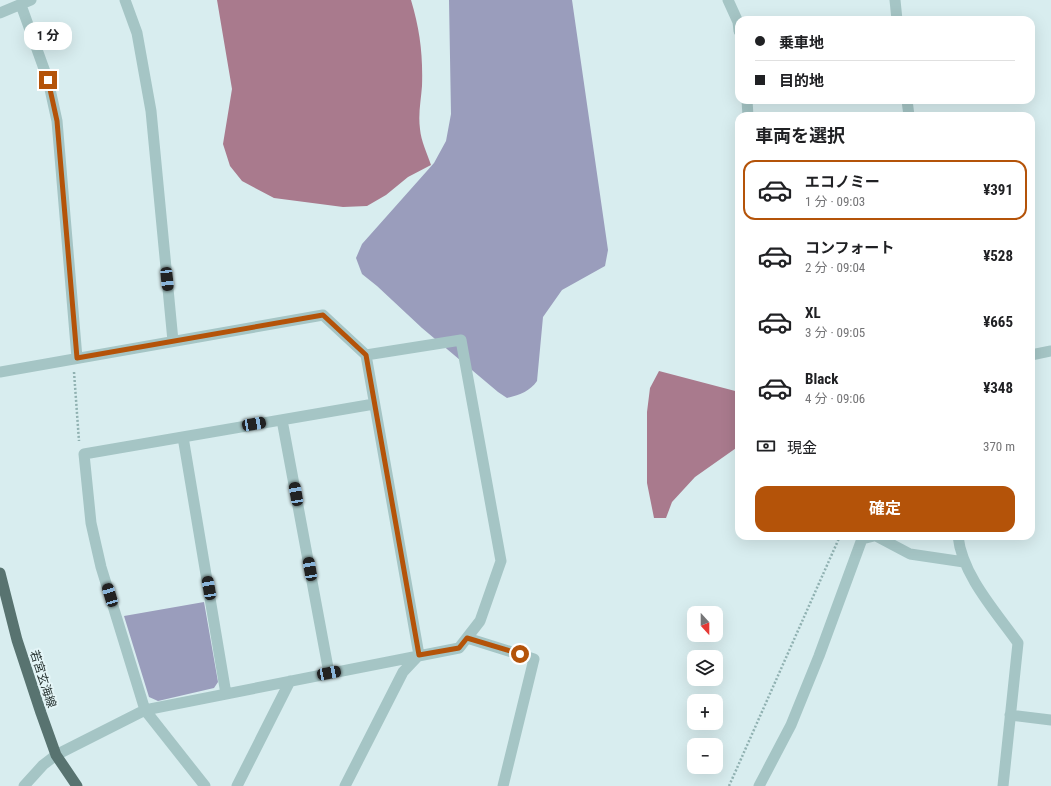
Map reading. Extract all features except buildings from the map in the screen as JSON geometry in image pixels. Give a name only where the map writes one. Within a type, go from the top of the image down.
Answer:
[{"type":"main road","name":"若宮玄海線","points":[[0,573],[17,640],[56,755],[77,786]]},
{"type":"street","points":[[125,0],[137,33],[151,111],[173,340]]},
{"type":"street","points":[[728,0],[735,16]]},
{"type":"street","points":[[895,0],[897,16]]},
{"type":"street","points":[[0,13],[26,2],[48,80],[57,121],[77,358]]},
{"type":"street","points":[[0,372],[173,340],[323,315],[366,355],[419,655]]},
{"type":"street","points":[[24,786],[43,765],[56,755],[145,710],[459,648],[480,622],[501,561],[461,340],[366,355]]},
{"type":"street","points":[[1035,353],[1051,351]]},
{"type":"street","points":[[205,786],[145,710],[98,552],[91,522],[84,454],[374,404]]},
{"type":"street","points":[[282,420],[329,673]]},
{"type":"street","points":[[183,437],[226,694]]},
{"type":"street","points":[[759,786],[791,725],[819,656],[862,540]]},
{"type":"street","points":[[883,540],[910,554],[964,562]]},
{"type":"street","points":[[959,540],[964,562],[978,587],[1018,643],[1003,786]]},
{"type":"street","points":[[467,638],[534,658],[503,786]]},
{"type":"street","points":[[345,786],[403,672],[419,655]]},
{"type":"street","points":[[237,786],[290,681]]},
{"type":"street","points":[[1010,716],[1051,720]]},
{"type":"path","points":[[77,358],[74,369],[79,439],[84,454]]},
{"type":"path","points":[[729,786],[838,540]]},
{"type":"shaded area","points":[[217,0],[411,0],[419,32],[422,64],[419,123],[423,142],[431,165],[408,177],[386,195],[367,206],[343,207],[274,198],[242,181],[230,166],[223,144],[232,89]]},
{"type":"shaded area","points":[[449,0],[572,0],[608,250],[605,266],[562,290],[543,317],[537,381],[524,392],[507,398],[422,328],[362,274],[356,258],[362,244],[434,163],[446,141],[451,114]]},
{"type":"shaded area","points":[[659,371],[735,391],[735,449],[695,477],[672,502],[666,518],[654,518],[647,483],[647,412],[650,388]]},
{"type":"shaded area","points":[[204,602],[218,682],[214,688],[158,701],[149,697],[124,616]]},
{"type":"route","points":[[48,80],[57,121],[77,358],[173,340],[323,315],[366,355],[419,655],[459,648],[467,638],[520,654]]}]
